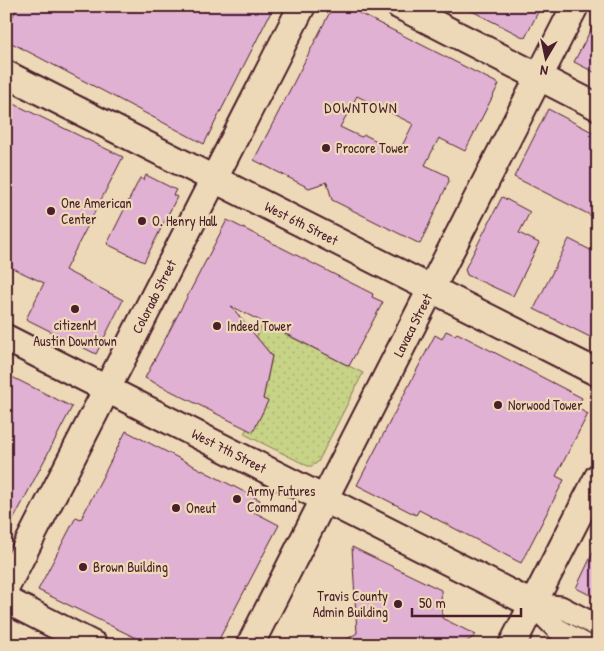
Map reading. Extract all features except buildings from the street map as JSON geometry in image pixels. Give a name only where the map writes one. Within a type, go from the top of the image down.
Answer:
[{"type":"main road","name":"Colorado Street","points":[[6,587],[302,6]]},
{"type":"main road","points":[[400,6],[598,107]]},
{"type":"main road","name":"Lavaca Street","points":[[250,645],[575,6]]},
{"type":"main road","name":"West 6th Street","points":[[6,74],[598,373]]},
{"type":"main road","name":"West 7th Street","points":[[6,338],[532,604]]},
{"type":"main road","points":[[512,645],[598,476]]},
{"type":"main road","points":[[6,600],[94,645]]},
{"type":"street","name":"West 7th Street","points":[[532,604],[561,607],[598,626]]},
{"type":"street","name":"West 7th Street","points":[[532,604],[557,629],[586,645]]},
{"type":"green space","points":[[263,323],[363,373],[318,462],[312,466],[308,466],[244,434],[263,399],[272,356],[256,337]]},
{"type":"place","name":"Procore Tower","points":[[326,148]]},
{"type":"place","name":"One American Center","points":[[51,211]]},
{"type":"place","name":"O. Henry Hall","points":[[142,221]]},
{"type":"place","name":"citizenM Austin Downtown","points":[[75,309]]},
{"type":"place","name":"Indeed Tower","points":[[217,326]]},
{"type":"place","name":"Norwood Tower","points":[[498,405]]},
{"type":"place","name":"Army Futures Command","points":[[237,499]]},
{"type":"place","name":"Oneut","points":[[176,508]]},
{"type":"place","name":"Brown Building","points":[[83,567]]},
{"type":"place","name":"Travis County Admin Building","points":[[398,604]]},
{"type":"district","name":"DOWNTOWN","points":[[361,108]]}]
